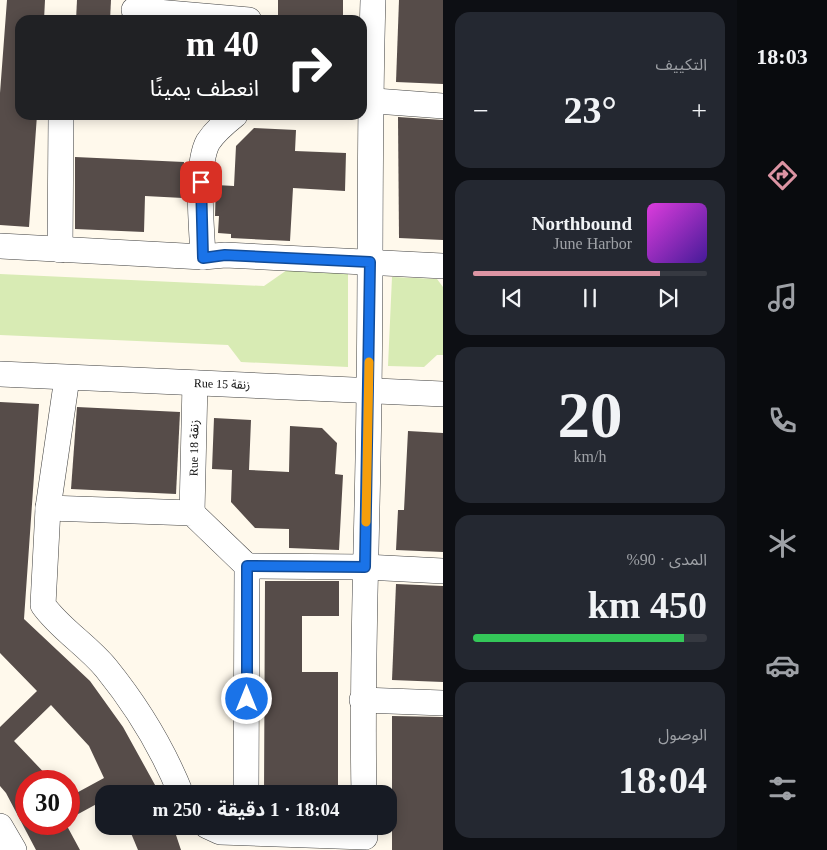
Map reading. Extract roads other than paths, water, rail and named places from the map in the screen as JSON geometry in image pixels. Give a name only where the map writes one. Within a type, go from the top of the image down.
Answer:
[{"type":"street","points":[[367,86],[373,0]]},
{"type":"street","points":[[133,10],[191,15]]},
{"type":"street","points":[[367,100],[443,106]]},
{"type":"street","points":[[60,250],[61,120]]},
{"type":"street","points":[[203,258],[201,168],[208,143],[220,126],[228,120]]},
{"type":"street","points":[[364,785],[362,700],[370,262],[366,120]]},
{"type":"street","points":[[0,246],[203,258],[225,255],[443,266]]},
{"type":"street","name":"Rue 15 زنقة","points":[[0,374],[443,394]]},
{"type":"street","points":[[67,378],[48,508],[43,605],[50,616],[106,668],[140,716],[172,771],[177,785]]},
{"type":"street","name":"Rue 18 زنقة","points":[[192,513],[195,383]]},
{"type":"street","points":[[48,508],[192,513],[247,566],[365,567],[443,571]]},
{"type":"street","points":[[246,785],[247,566]]},
{"type":"street","points":[[362,700],[443,703]]},
{"type":"street","points":[[0,826],[14,850]]},
{"type":"street","points":[[320,835],[365,838]]}]
